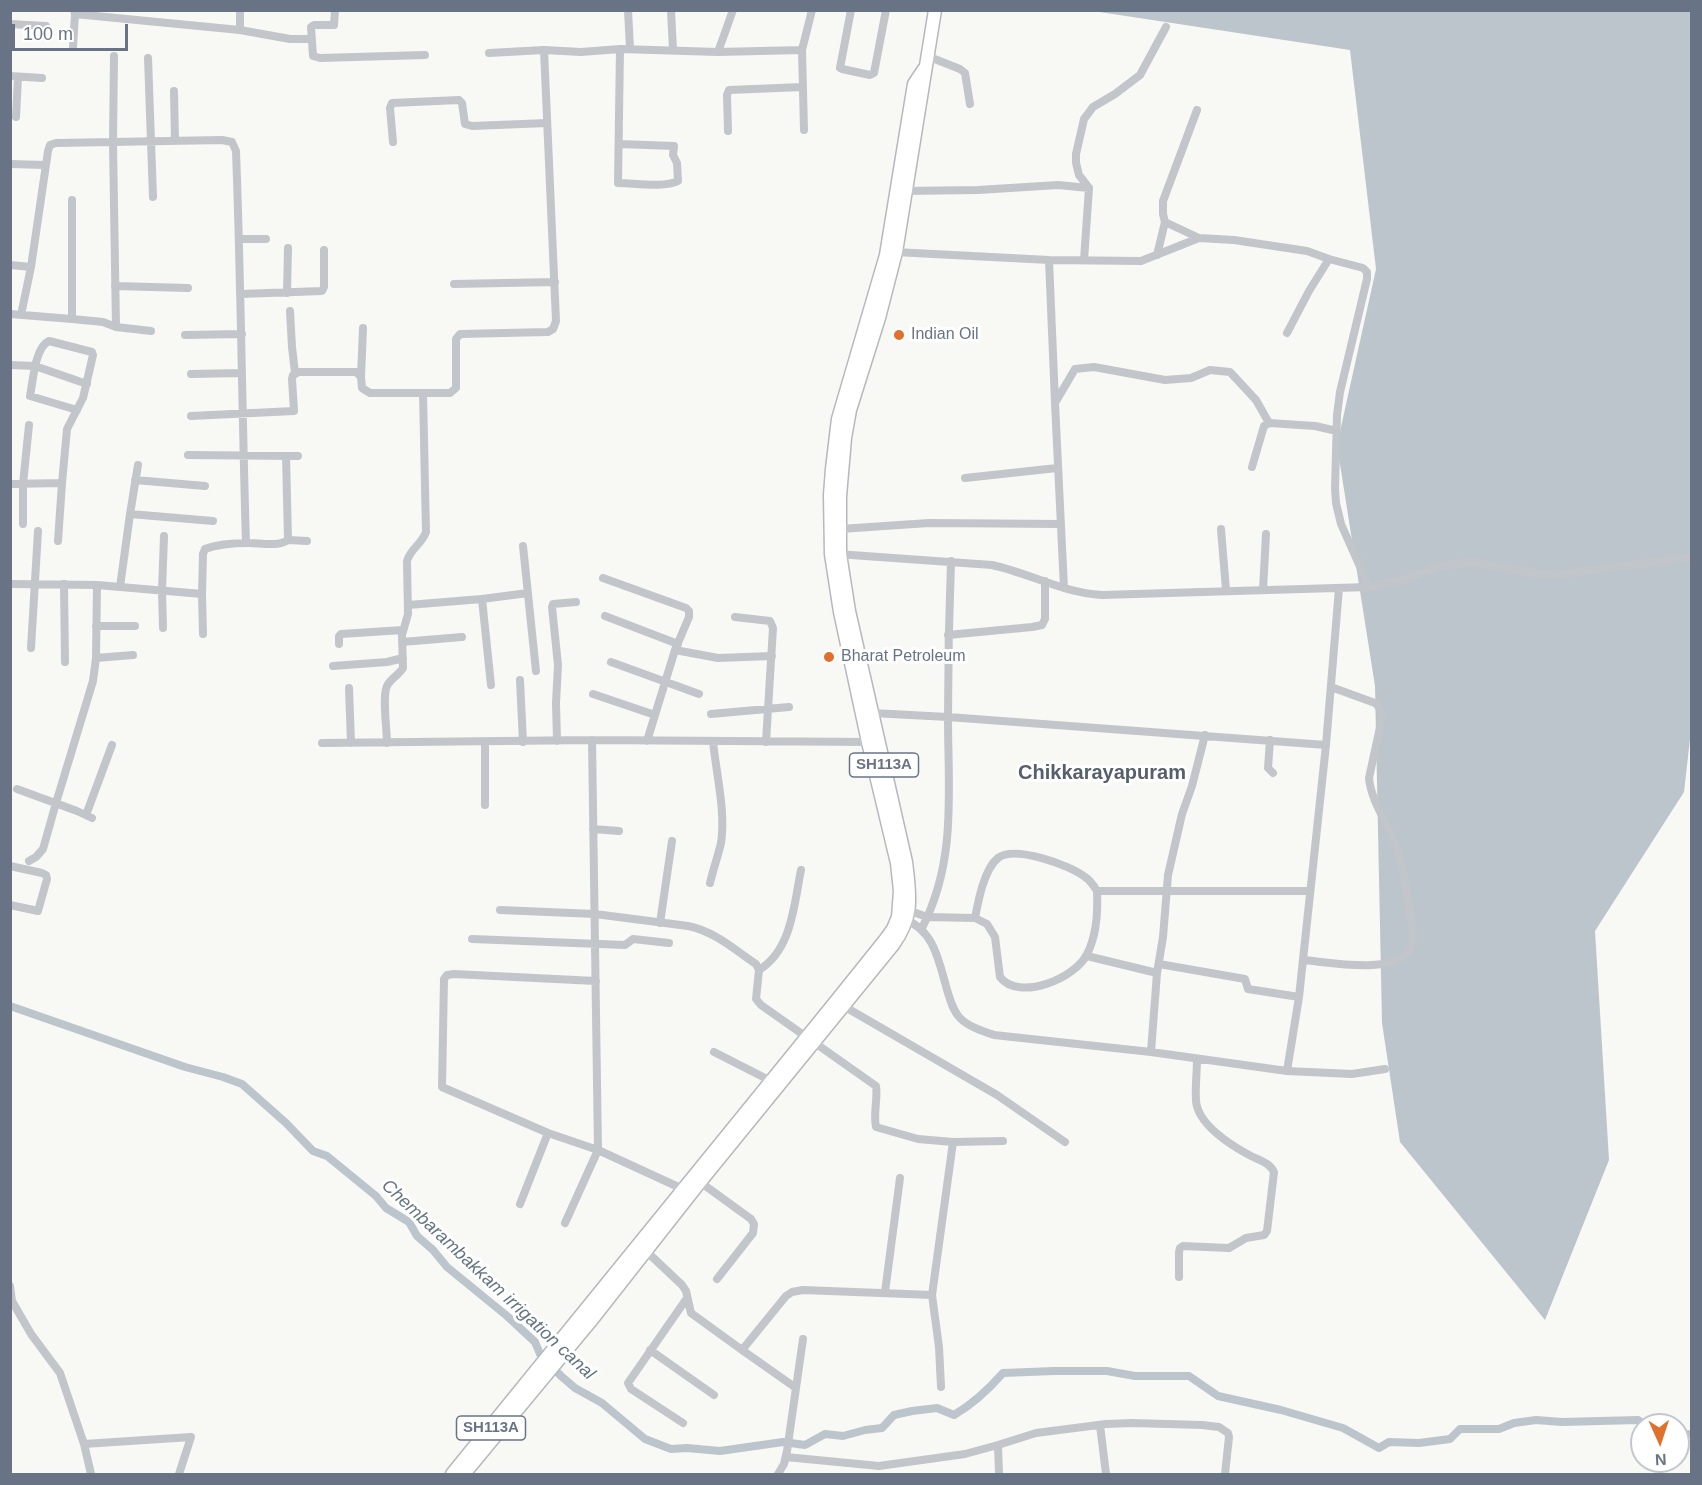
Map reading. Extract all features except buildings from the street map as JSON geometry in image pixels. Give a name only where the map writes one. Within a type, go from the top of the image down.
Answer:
[{"type":"main road","name":"SH113A","points":[[873,741],[872,713],[836,554],[840,529],[841,470],[850,410],[879,318],[935,11]]},
{"type":"main road","name":"SH113A","points":[[687,1191],[700,1182],[810,1040],[901,933],[909,891],[906,862],[840,612],[831,479],[838,419],[892,252]]},
{"type":"main road","name":"SH113A","points":[[452,1474],[560,1351],[771,1081],[810,1040]]},
{"type":"main road","name":"SH113A","points":[[464,1474],[533,1383]]},
{"type":"street","points":[[240,10],[240,30]]},
{"type":"street","points":[[335,10],[334,25],[310,27],[313,56],[320,58],[425,56]]},
{"type":"street","points":[[628,10],[630,49]]},
{"type":"street","points":[[670,10],[673,50]]},
{"type":"street","points":[[718,52],[733,10]]},
{"type":"street","points":[[804,130],[802,50],[812,10]]},
{"type":"street","points":[[850,10],[840,68],[870,75],[874,74],[886,10]]},
{"type":"street","points":[[73,47],[75,12],[240,30],[290,39],[311,39]]},
{"type":"street","points":[[10,24],[46,26]]},
{"type":"street","points":[[1084,260],[1089,188],[1079,175],[1076,154],[1084,119],[1093,107],[1140,75],[1166,27]]},
{"type":"street","points":[[619,144],[674,146],[673,155],[676,158],[678,181],[657,184],[618,183],[620,49]]},
{"type":"street","points":[[489,53],[620,49],[718,52],[802,50]]},
{"type":"street","points":[[363,328],[360,377],[362,388],[370,393],[450,393],[456,388],[456,339],[460,334],[548,332],[552,329],[556,321],[555,282],[544,50]]},
{"type":"street","points":[[114,56],[116,327]]},
{"type":"street","points":[[148,58],[153,197]]},
{"type":"street","points":[[926,62],[960,69],[964,73],[970,104]]},
{"type":"street","points":[[15,117],[14,77],[42,78]]},
{"type":"street","points":[[729,131],[727,95],[729,90],[802,87]]},
{"type":"street","points":[[174,92],[175,141]]},
{"type":"street","points":[[393,142],[390,108],[392,104],[459,100],[462,103],[465,124],[472,126],[547,123]]},
{"type":"street","points":[[1157,255],[1165,222],[1164,201],[1197,110]]},
{"type":"street","points":[[21,315],[32,267],[45,165],[50,145],[56,143],[222,140],[232,142],[236,152],[242,294],[246,543]]},
{"type":"street","points":[[10,164],[45,165]]},
{"type":"street","points":[[901,191],[978,190],[1058,185],[1089,188]]},
{"type":"street","points":[[72,200],[72,319]]},
{"type":"street","points":[[1165,222],[1199,238],[1234,240],[1307,251],[1363,268],[1367,272],[1340,392],[1335,489],[1337,511],[1369,587]]},
{"type":"street","points":[[892,252],[1049,260],[1141,261],[1199,238]]},
{"type":"street","points":[[239,239],[266,239]]},
{"type":"street","points":[[287,293],[288,248]]},
{"type":"street","points":[[242,294],[319,292],[323,290],[324,250]]},
{"type":"street","points":[[1287,333],[1329,259]]},
{"type":"street","points":[[1049,260],[1064,588]]},
{"type":"street","points":[[10,265],[32,267]]},
{"type":"street","points":[[454,284],[555,282]]},
{"type":"street","points":[[115,286],[188,288]]},
{"type":"street","points":[[192,416],[294,411],[292,379],[295,373],[290,311]]},
{"type":"street","points":[[10,314],[103,322],[116,327],[151,331]]},
{"type":"street","points":[[185,335],[242,334]]},
{"type":"street","points":[[58,541],[67,429],[70,420],[77,410],[83,398],[93,355],[92,352],[49,341],[41,346],[30,396],[77,410]]},
{"type":"street","points":[[10,365],[35,366],[87,384]]},
{"type":"street","points":[[1055,403],[1075,369],[1094,367],[1165,380],[1191,378],[1210,370],[1230,372],[1256,400],[1269,423]]},
{"type":"street","points":[[295,373],[352,371],[360,377]]},
{"type":"street","points":[[191,374],[242,373]]},
{"type":"street","points":[[387,743],[385,693],[390,681],[403,668],[403,630],[408,614],[408,554],[423,539],[426,532],[423,393]]},
{"type":"street","points":[[1252,467],[1261,433],[1264,426],[1269,423],[1315,426],[1337,431]]},
{"type":"street","points":[[23,524],[23,484],[29,425]]},
{"type":"street","points":[[188,455],[297,456]]},
{"type":"street","points":[[286,456],[288,540]]},
{"type":"street","points":[[120,588],[138,465]]},
{"type":"street","points":[[965,478],[1057,468]]},
{"type":"street","points":[[135,480],[205,486]]},
{"type":"street","points":[[10,484],[62,483]]},
{"type":"street","points":[[130,514],[213,521]]},
{"type":"street","points":[[840,529],[929,523],[1061,524]]},
{"type":"street","points":[[1221,529],[1226,590]]},
{"type":"street","points":[[32,648],[39,531]]},
{"type":"street","points":[[1263,590],[1266,534]]},
{"type":"street","points":[[163,628],[164,536]]},
{"type":"street","points":[[203,634],[202,594],[205,549],[246,543],[282,544],[288,540],[306,541]]},
{"type":"street","points":[[523,546],[536,671]]},
{"type":"street","points":[[836,554],[992,565],[1084,594],[1102,595],[1369,587],[1406,579],[1441,566],[1473,562],[1554,575],[1692,557]]},
{"type":"street","points":[[922,928],[942,876],[949,835],[948,635],[951,561]]},
{"type":"street","points":[[603,578],[689,611],[689,617],[676,647],[647,741]]},
{"type":"street","points":[[948,635],[1042,625],[1045,619],[1045,581]]},
{"type":"street","points":[[10,584],[97,585],[202,594]]},
{"type":"street","points":[[64,584],[65,662]]},
{"type":"street","points":[[29,861],[43,849],[93,681],[96,658],[97,585]]},
{"type":"street","points":[[1287,1071],[1303,960],[1326,745],[1339,588]]},
{"type":"street","points":[[408,605],[528,593]]},
{"type":"street","points":[[482,599],[491,685]]},
{"type":"street","points":[[557,741],[558,664],[552,607],[553,604],[576,602]]},
{"type":"street","points":[[605,616],[676,647],[718,657],[771,656]]},
{"type":"street","points":[[735,617],[770,621],[773,628],[766,742]]},
{"type":"street","points":[[96,626],[135,626]]},
{"type":"street","points":[[339,644],[341,634],[403,630]]},
{"type":"street","points":[[402,642],[462,637]]},
{"type":"street","points":[[96,658],[133,655]]},
{"type":"street","points":[[333,666],[387,662],[403,658]]},
{"type":"street","points":[[611,662],[699,693]]},
{"type":"street","points":[[520,680],[523,742]]},
{"type":"street","points":[[1303,960],[1368,966],[1401,958],[1409,952],[1413,943],[1413,931],[1396,846],[1370,786],[1369,778],[1382,712],[1375,703],[1331,687]]},
{"type":"street","points":[[349,688],[351,743]]},
{"type":"street","points":[[593,694],[655,715]]},
{"type":"street","points":[[711,714],[789,707]]},
{"type":"street","points":[[872,713],[1326,745]]},
{"type":"street","points":[[1151,1052],[1168,875],[1205,735]]},
{"type":"street","points":[[322,743],[592,740],[873,741]]},
{"type":"street","points":[[565,1223],[598,1150],[592,740]]},
{"type":"street","points":[[1270,740],[1268,768],[1273,773]]},
{"type":"street","points":[[710,883],[721,842],[722,829],[713,741]]},
{"type":"street","points":[[485,742],[485,805]]},
{"type":"street","points":[[17,789],[89,816],[112,745]]},
{"type":"street","points":[[594,829],[619,831]]},
{"type":"street","points":[[660,922],[672,841]]},
{"type":"street","points":[[903,914],[975,918],[987,924],[994,937],[1000,977],[1004,983],[1026,988],[1056,981],[1070,973],[1087,956],[1097,920],[1097,891],[1085,877],[1068,868],[1049,860],[1009,853],[996,859],[991,867],[980,896],[975,918]]},
{"type":"street","points":[[10,866],[42,873],[47,879],[38,911],[10,905]]},
{"type":"street","points":[[759,970],[776,957],[783,944],[790,924],[801,870]]},
{"type":"street","points":[[1097,891],[1310,891]]},
{"type":"street","points":[[500,910],[595,914],[699,928],[710,933],[756,964],[759,970],[756,999],[761,1005],[876,1086],[876,1127],[918,1139],[952,1142],[1004,1141]]},
{"type":"street","points":[[903,914],[922,928],[935,949],[952,1008],[960,1018],[975,1029],[994,1035],[1151,1052],[1287,1071],[1352,1074],[1385,1069]]},
{"type":"street","points":[[472,939],[625,945],[633,939],[669,943]]},
{"type":"street","points":[[1087,956],[1157,974]]},
{"type":"street","points":[[1159,964],[1245,979],[1248,989],[1299,997]]},
{"type":"street","points":[[596,981],[447,975],[444,979],[442,1087],[548,1133],[598,1150],[687,1191]]},
{"type":"street","points":[[840,1003],[997,1095],[1065,1142]]},
{"type":"street","points":[[714,1052],[771,1081]]},
{"type":"street","points":[[1179,1277],[1179,1252],[1183,1246],[1229,1248],[1246,1238],[1264,1235],[1267,1231],[1274,1172],[1270,1166],[1236,1148],[1215,1132],[1200,1114],[1196,1100],[1197,1059]]},
{"type":"street","points":[[520,1204],[548,1133]]},
{"type":"street","points":[[941,1387],[939,1347],[932,1295],[952,1142]]},
{"type":"street","points":[[885,1292],[900,1178]]},
{"type":"street","points":[[700,1182],[751,1219],[754,1224],[753,1233],[717,1279]]},
{"type":"street","points":[[642,1248],[682,1285],[691,1313],[796,1388]]},
{"type":"street","points":[[10,1286],[12,1301],[31,1334],[60,1373],[84,1444],[91,1474]]},
{"type":"street","points":[[742,1350],[786,1296],[792,1292],[803,1290],[932,1295]]},
{"type":"street","points":[[683,1423],[629,1387],[629,1379],[687,1298]]},
{"type":"street","points":[[778,1474],[787,1450],[802,1339]]},
{"type":"street","points":[[650,1350],[714,1395]]},
{"type":"street","points":[[787,1450],[879,1466],[965,1454],[1036,1432],[1132,1423],[1202,1425],[1220,1427],[1228,1432],[1225,1474]]},
{"type":"street","points":[[1100,1425],[1106,1474]]},
{"type":"street","points":[[84,1444],[191,1437],[179,1474]]},
{"type":"street","points":[[998,1445],[999,1474]]},
{"type":"street","points":[[874,1474],[879,1466]]},
{"type":"shaded area","points":[[1093,11],[1691,11],[1691,730],[1684,792],[1595,931],[1609,1160],[1545,1320],[1400,1142],[1382,1023],[1375,686],[1337,445],[1376,269],[1350,50]]},
{"type":"waterway","name":"Chembarambakkam irrigation canal","points":[[10,1006],[185,1067],[242,1084],[286,1123],[313,1151],[327,1156],[376,1196],[386,1208],[409,1222],[417,1236],[447,1267],[535,1342],[540,1354],[575,1388],[602,1403],[645,1439],[671,1449],[720,1451],[783,1442],[805,1445],[825,1434],[843,1436],[882,1428],[894,1415],[912,1411],[937,1408],[954,1415],[980,1396],[1003,1373],[1054,1371],[1107,1371],[1135,1376],[1189,1376],[1218,1396],[1281,1410],[1343,1428],[1379,1448],[1389,1442],[1419,1443],[1450,1439],[1460,1429],[1499,1429],[1514,1423],[1536,1420],[1562,1422],[1630,1420]]},
{"type":"place","name":"Indian Oil","points":[[899,335]]},
{"type":"place","name":"Bharat Petroleum","points":[[829,657]]},
{"type":"district","name":"Chikkarayapuram","points":[[1102,773]]}]
